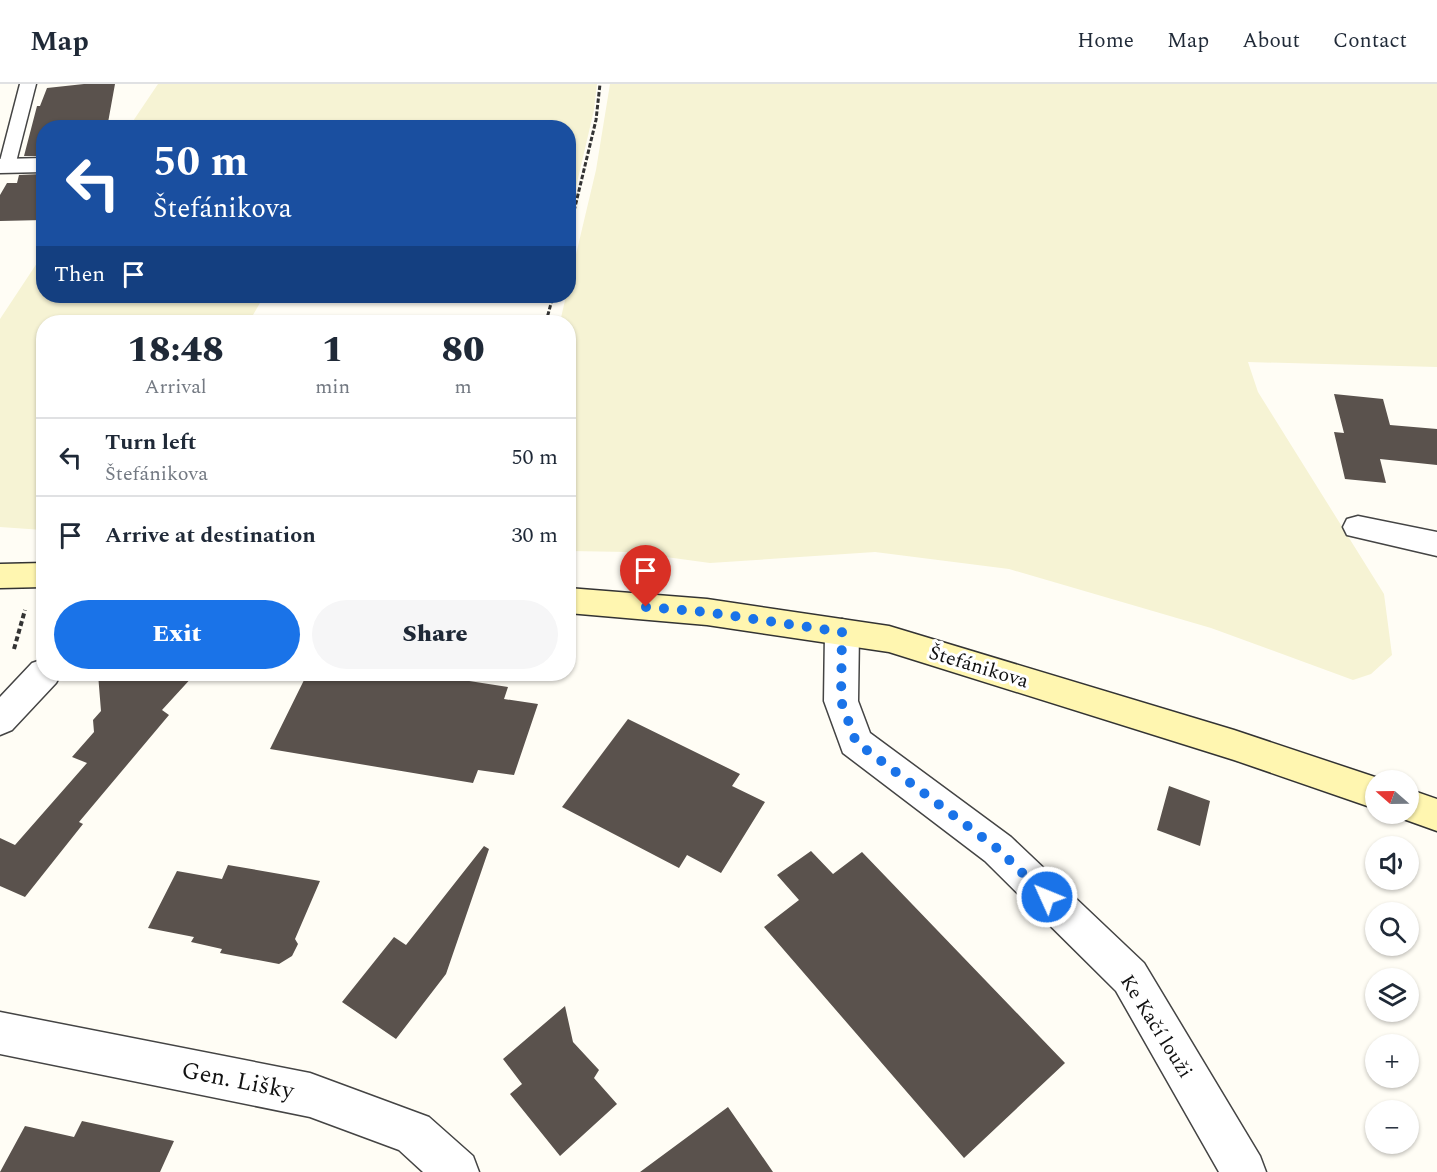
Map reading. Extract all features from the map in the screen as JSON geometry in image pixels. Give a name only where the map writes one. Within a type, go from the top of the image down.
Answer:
[{"type":"street","points":[[3,166],[36,165]]},
{"type":"street","points":[[1358,528],[1437,544]]},
{"type":"street","points":[[0,576],[36,575]]},
{"type":"street","name":"Štefánikova","points":[[576,601],[706,612],[889,639],[1234,745],[1365,790]]},
{"type":"street","name":"Ke Kačí louži","points":[[842,632],[841,701],[856,742],[998,849],[1130,977],[1244,1172]]},
{"type":"street","points":[[0,720],[36,680]]},
{"type":"street","points":[[1419,808],[1437,814]]},
{"type":"street","name":"Gen. Lišky","points":[[0,1032],[310,1095],[413,1133],[457,1172]]},
{"type":"lane","points":[[3,166],[28,84]]},
{"type":"path","points":[[576,203],[596,120],[600,84]]},
{"type":"path","points":[[17,608],[25,608],[8,670],[36,676]]},
{"type":"shaded area","points":[[158,84],[597,84],[594,110],[576,187],[576,120],[134,120]]},
{"type":"shaded area","points":[[610,84],[1437,84],[1437,367],[1248,362],[1258,392],[1384,594],[1392,655],[1371,674],[1353,680],[1211,628],[1009,569],[875,552],[710,563],[629,552],[576,551],[576,315],[562,315],[564,303],[576,303],[576,254],[596,170]]},
{"type":"shaded area","points":[[36,265],[36,303],[260,303],[253,315],[36,315],[36,530],[0,527],[0,319]]},
{"type":"building","points":[[84,84],[115,84],[108,120],[36,120],[36,156],[24,156],[37,106],[40,106],[47,88]]},
{"type":"building","points":[[36,174],[36,220],[0,221],[0,195],[7,183],[17,183],[19,175]]},
{"type":"building","points":[[1334,394],[1383,399],[1390,425],[1437,429],[1437,465],[1380,459],[1386,483],[1345,479],[1334,432],[1344,433]]},
{"type":"building","points":[[99,681],[189,681],[162,710],[169,715],[79,822],[83,824],[25,897],[0,886],[0,838],[15,845],[87,763],[72,757],[94,732],[93,720],[101,711]]},
{"type":"building","points":[[304,681],[469,681],[508,687],[504,699],[538,704],[514,775],[478,770],[473,783],[270,749]]},
{"type":"building","points":[[628,719],[740,774],[732,786],[765,802],[721,873],[687,855],[679,868],[562,807]]},
{"type":"building","points":[[1169,786],[1210,801],[1200,846],[1157,830]]},
{"type":"building","points":[[484,846],[489,849],[446,974],[396,1039],[342,1002],[394,937],[406,945]]},
{"type":"building","points":[[811,851],[833,874],[862,852],[1065,1063],[964,1158],[764,927],[799,900],[777,875]]},
{"type":"building","points":[[228,865],[320,881],[295,939],[298,944],[292,956],[279,964],[220,953],[222,949],[191,942],[194,937],[148,928],[177,871],[222,879]]},
{"type":"building","points":[[565,1006],[573,1042],[599,1070],[594,1078],[617,1104],[560,1156],[510,1094],[522,1084],[503,1059]]},
{"type":"building","points":[[728,1107],[773,1172],[640,1172]]},
{"type":"building","points":[[82,1121],[174,1141],[160,1172],[0,1172],[25,1126],[74,1137]]},
{"type":"route","points":[[646,607],[706,612],[842,632],[841,701],[856,742],[998,849],[1047,897]]}]
